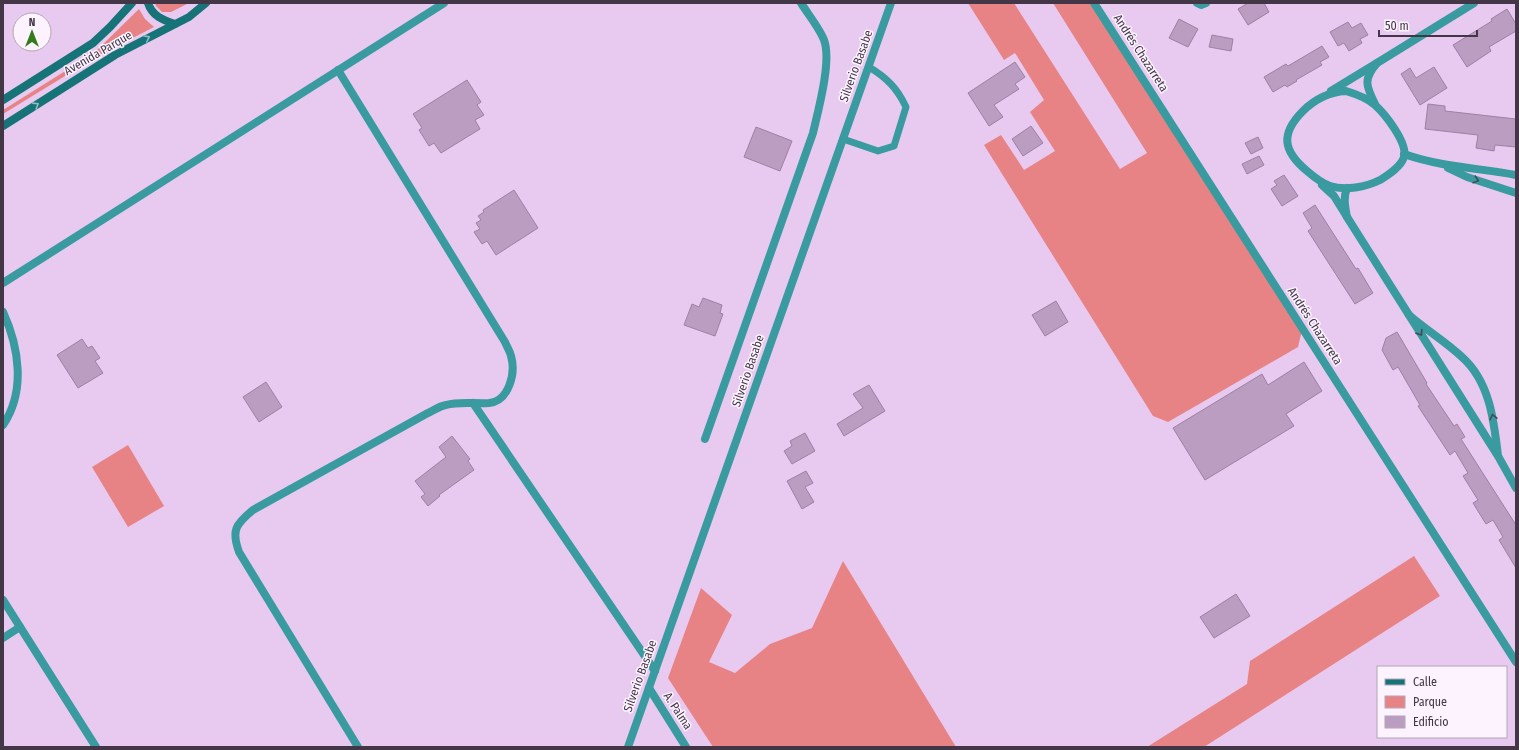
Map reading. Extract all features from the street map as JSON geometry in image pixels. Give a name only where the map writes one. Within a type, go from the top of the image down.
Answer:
[{"type":"street","name":"Avenida Parque","points":[[3,100],[93,43],[132,3]]},
{"type":"street","points":[[148,3],[153,13],[160,20],[175,24]]},
{"type":"street","name":"Avenida Parque","points":[[3,126],[115,55],[189,17],[206,3]]},
{"type":"street","points":[[3,283],[444,3]]},
{"type":"street","points":[[705,439],[813,133],[819,107],[827,53],[824,40],[802,3]]},
{"type":"street","name":"Silverio Basabe","points":[[628,747],[891,3]]},
{"type":"street","name":"Andrés Chazarreta","points":[[1094,3],[1516,662]]},
{"type":"street","points":[[1197,3],[1201,5],[1206,3]]},
{"type":"street","points":[[1474,3],[1308,106],[1294,120],[1288,133],[1287,143],[1288,151],[1294,159],[1334,196],[1498,456],[1516,488]]},
{"type":"street","points":[[1375,105],[1369,93],[1367,78],[1377,63]]},
{"type":"street","points":[[338,70],[505,342],[511,357],[512,365],[512,378],[508,388],[501,398],[496,401],[490,403],[446,405],[426,414],[253,510],[241,520],[234,531],[235,541],[239,552],[358,747]]},
{"type":"street","points":[[1317,180],[1329,186],[1347,188],[1366,185],[1387,175],[1399,165],[1404,154],[1404,148],[1399,137],[1384,114],[1375,105],[1355,93],[1346,91],[1336,92],[1321,97]]},
{"type":"street","points":[[1404,154],[1440,165],[1516,175]]},
{"type":"street","points":[[1440,165],[1467,177],[1516,193]]},
{"type":"street","points":[[1347,188],[1344,194],[1347,217]]},
{"type":"street","points":[[3,312],[16,350],[19,377],[15,398],[3,425]]},
{"type":"street","points":[[1409,315],[1423,328],[1464,358],[1472,368],[1484,389],[1491,408],[1495,423],[1498,456]]},
{"type":"street","points":[[473,403],[655,671]]},
{"type":"street","points":[[3,600],[96,747]]},
{"type":"street","points":[[3,638],[20,627]]},
{"type":"street","name":"A. Palma","points":[[649,688],[686,747]]},
{"type":"lane","points":[[843,139],[878,151],[894,146],[906,108],[900,94],[883,76],[868,67]]},
{"type":"green space","points":[[155,3],[189,3],[171,12],[162,12]]},
{"type":"green space","points":[[968,3],[1014,3],[1120,169],[1147,153],[1053,3],[1096,3],[1302,330],[1298,347],[1168,422],[1153,416],[984,145],[1001,135],[1024,170],[1055,151],[1030,112],[1044,100],[1015,53],[1004,60]]},
{"type":"green space","points":[[139,9],[145,19],[154,27],[96,57],[3,114],[3,110],[94,53]]},
{"type":"green space","points":[[128,445],[164,506],[128,527],[92,467]]},
{"type":"green space","points":[[1414,556],[1440,596],[1204,747],[1147,747],[1247,684],[1250,661]]},
{"type":"green space","points":[[843,561],[956,747],[713,747],[668,678],[701,588],[732,615],[709,662],[735,673],[770,644],[812,628]]},
{"type":"building","points":[[1248,3],[1264,3],[1269,12],[1248,25],[1238,9]]},
{"type":"building","points":[[1507,9],[1516,24],[1516,31],[1489,47],[1491,51],[1467,67],[1453,45],[1492,21],[1491,19]]},
{"type":"building","points":[[1179,19],[1198,29],[1188,47],[1169,38]]},
{"type":"building","points":[[1348,22],[1352,28],[1361,23],[1368,35],[1360,39],[1362,43],[1349,51],[1344,43],[1338,46],[1330,32]]},
{"type":"building","points":[[1212,35],[1233,39],[1231,51],[1209,47]]},
{"type":"building","points":[[1322,46],[1329,57],[1320,62],[1322,65],[1287,87],[1285,85],[1273,92],[1264,77],[1286,64],[1288,66]]},
{"type":"building","points":[[1015,62],[1025,77],[1015,84],[1019,89],[994,105],[1003,117],[989,126],[968,93]]},
{"type":"building","points":[[1434,67],[1447,88],[1420,105],[1401,74],[1410,68],[1416,78]]},
{"type":"building","points":[[467,80],[481,102],[477,105],[484,115],[475,120],[480,129],[441,153],[434,143],[429,146],[419,130],[422,128],[413,114]]},
{"type":"building","points":[[1428,104],[1445,106],[1445,111],[1516,119],[1516,147],[1495,145],[1494,151],[1476,148],[1478,135],[1425,129]]},
{"type":"building","points":[[1031,126],[1043,143],[1023,156],[1012,139]]},
{"type":"building","points":[[756,127],[792,141],[780,171],[744,157]]},
{"type":"building","points":[[1258,137],[1263,148],[1251,154],[1245,143]]},
{"type":"building","points":[[1259,156],[1264,165],[1247,174],[1242,164]]},
{"type":"building","points":[[1284,175],[1298,196],[1282,206],[1271,189],[1277,185],[1274,181]]},
{"type":"building","points":[[514,190],[538,228],[496,255],[487,241],[482,244],[474,232],[480,229],[476,223],[481,220],[478,216],[484,212],[483,210]]},
{"type":"building","points":[[1315,205],[1356,269],[1358,268],[1373,293],[1355,304],[1308,231],[1312,228],[1303,213]]},
{"type":"building","points":[[703,298],[722,305],[720,313],[723,314],[715,336],[684,325],[692,304],[699,307]]},
{"type":"building","points":[[1056,301],[1068,322],[1045,336],[1032,315]]},
{"type":"building","points":[[1397,332],[1427,383],[1426,384],[1454,426],[1457,424],[1465,437],[1461,439],[1516,525],[1516,568],[1499,540],[1503,537],[1493,520],[1486,524],[1473,503],[1478,500],[1463,476],[1468,473],[1455,451],[1450,455],[1418,406],[1420,405],[1398,367],[1393,370],[1382,350],[1386,338]]},
{"type":"building","points":[[82,339],[88,348],[92,346],[100,358],[95,361],[103,373],[78,388],[57,355]]},
{"type":"building","points":[[1304,362],[1322,391],[1286,414],[1294,426],[1205,480],[1173,428],[1262,374],[1268,385]]},
{"type":"building","points":[[266,382],[282,407],[259,422],[243,397]]},
{"type":"building","points":[[869,385],[885,411],[844,436],[837,424],[863,408],[853,394]]},
{"type":"building","points":[[805,433],[815,451],[792,464],[784,451],[792,446],[790,441]]},
{"type":"building","points":[[452,436],[470,459],[468,461],[474,470],[439,495],[440,496],[428,506],[421,497],[425,494],[415,481],[446,457],[439,447]]},
{"type":"building","points":[[806,471],[813,483],[805,487],[814,502],[802,509],[787,481]]},
{"type":"building","points":[[1236,594],[1250,616],[1214,638],[1200,617]]}]
